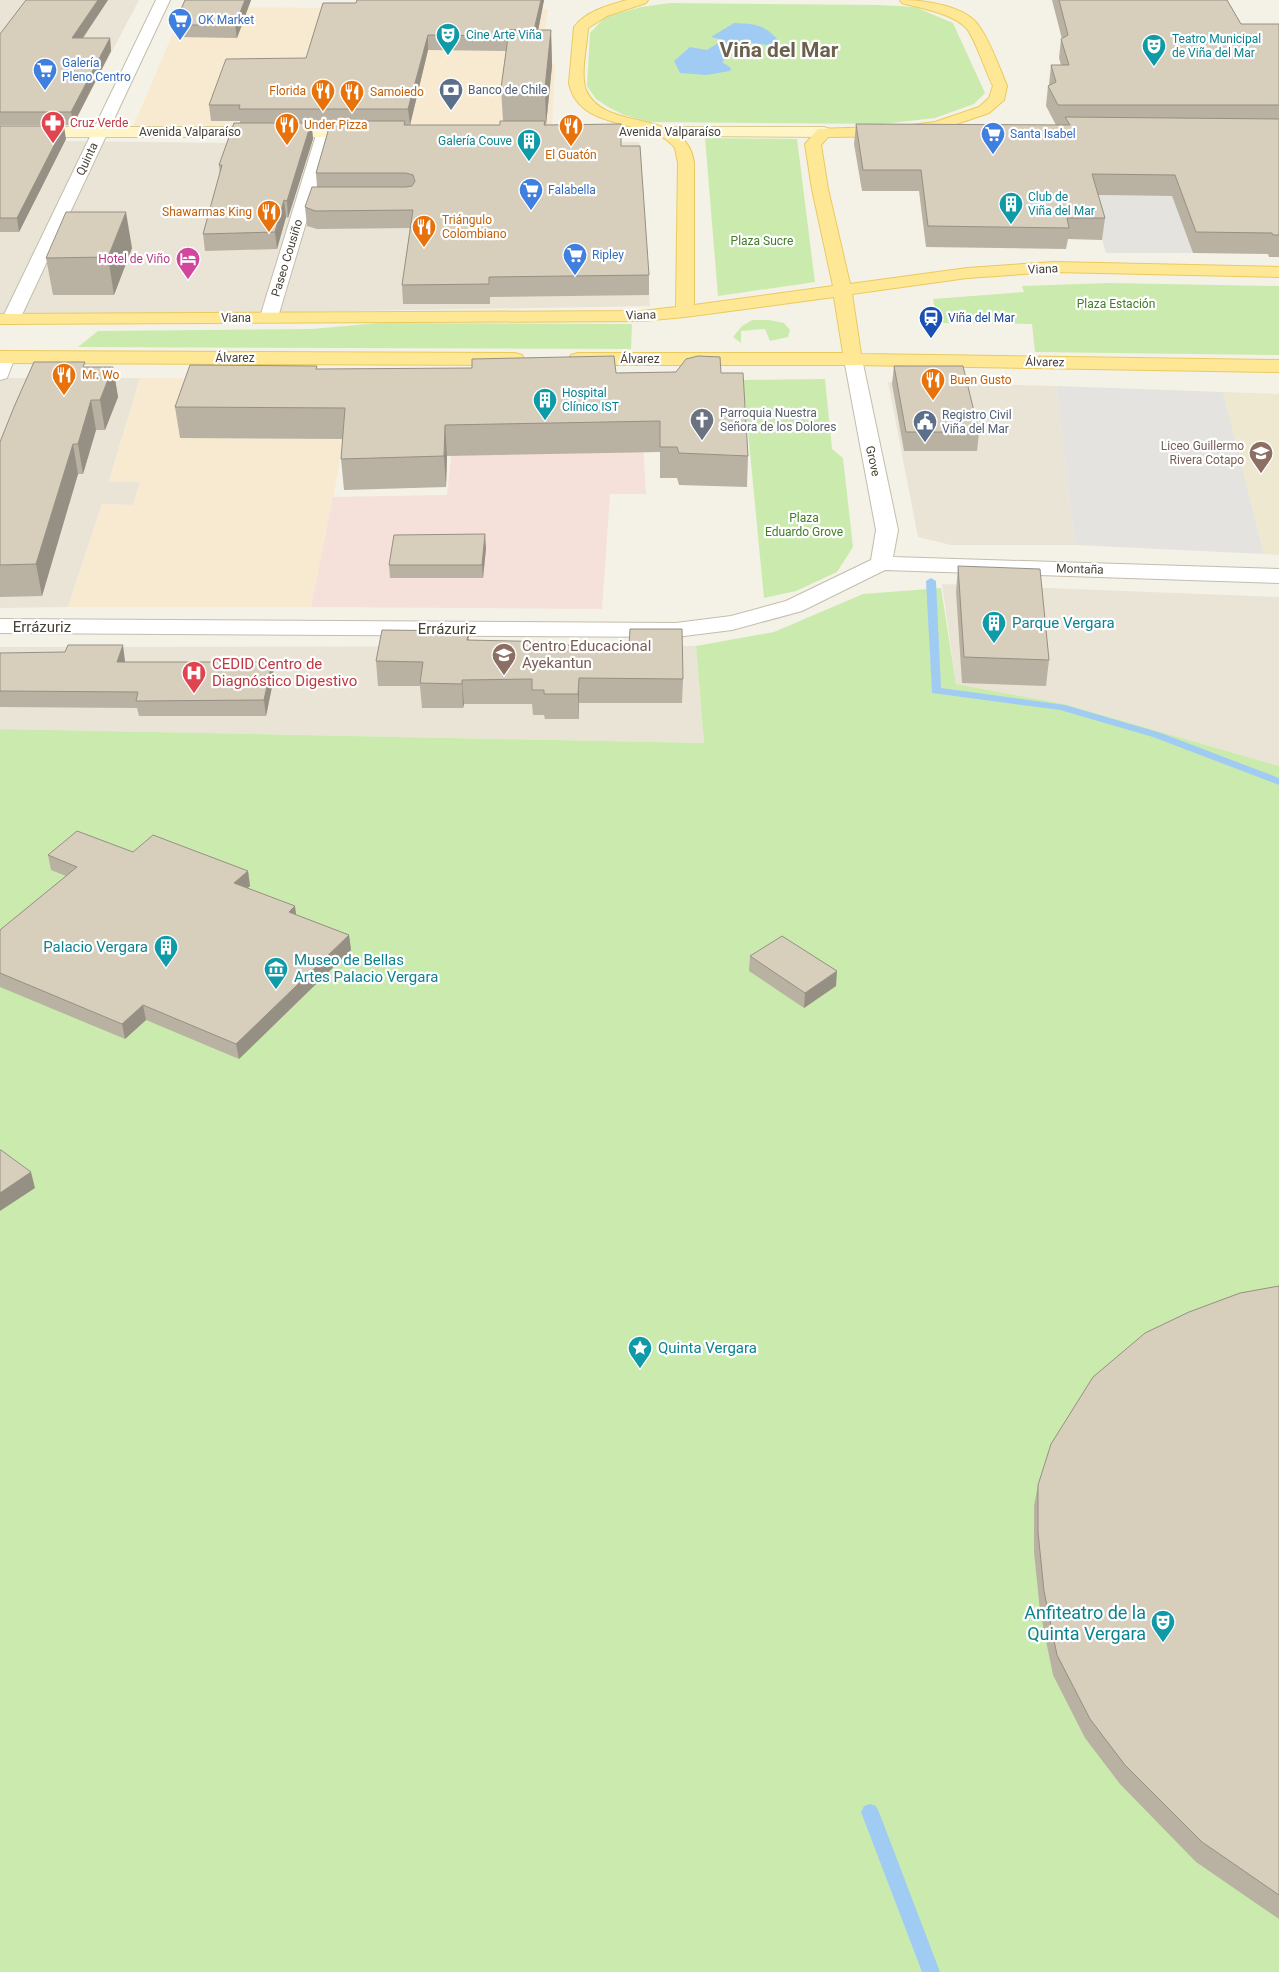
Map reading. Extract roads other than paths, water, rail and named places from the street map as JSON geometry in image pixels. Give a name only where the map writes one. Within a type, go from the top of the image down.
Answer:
[{"type":"main road","points":[[641,0],[591,18],[581,27],[577,87],[582,100],[595,108],[618,119],[659,132],[678,141],[684,150],[686,162],[684,312]]},
{"type":"main road","points":[[904,131],[936,126],[984,110],[996,100],[1000,86],[973,27],[963,19],[941,8],[906,0]]},
{"type":"main road","name":"Avenida Valparaíso","points":[[824,132],[904,131]]},
{"type":"main road","points":[[824,132],[813,146],[820,189],[842,290],[853,359]]},
{"type":"main road","name":"Viana","points":[[6,318],[642,316],[684,312],[967,273],[1054,267],[1279,272]]},
{"type":"main road","points":[[2,362],[16,343],[24,337],[65,318]]},
{"type":"main road","name":"Álvarez","points":[[2,362],[531,359]]},
{"type":"main road","name":"Álvarez","points":[[560,359],[853,359],[1279,366]]},
{"type":"street","name":"Quinta","points":[[6,318],[100,132],[163,0]]},
{"type":"street","name":"Avenida Valparaíso","points":[[904,131],[968,131]]},
{"type":"street","name":"Avenida Valparaíso","points":[[0,132],[381,132]]},
{"type":"street","name":"Paseo Cousiño","points":[[269,317],[325,132]]},
{"type":"street","name":"Avenida Valparaíso","points":[[570,132],[824,132]]},
{"type":"street","name":"Paseo Cousiño","points":[[306,198],[324,198]]},
{"type":"street","name":"Grove","points":[[853,359],[887,530],[881,563]]},
{"type":"street","name":"Montaña","points":[[881,563],[1279,576]]},
{"type":"street","name":"Errázuriz","points":[[0,626],[676,630],[732,623],[794,606],[881,563]]},
{"type":"water","points":[[734,23],[758,26],[768,31],[778,40],[768,45],[737,41],[721,51],[732,54],[722,62],[731,68],[730,71],[706,75],[680,73],[674,61],[690,47],[707,50],[723,40],[711,37]]},
{"type":"waterway","points":[[931,581],[936,691],[1061,707],[1157,735],[1279,782]]},
{"type":"waterway","points":[[870,1812],[931,1972]]},
{"type":"place","name":"OK Market","points":[[180,41]]},
{"type":"place","name":"Cine Arte Viña","points":[[448,56]]},
{"type":"place","name":"Teatro Municipal de Viña del Mar","points":[[1154,67]]},
{"type":"place","name":"Galería Pleno Centro","points":[[45,91]]},
{"type":"place","name":"Banco de Chile","points":[[451,111]]},
{"type":"place","name":"Florida","points":[[323,112]]},
{"type":"place","name":"Samoiedo","points":[[352,113]]},
{"type":"place","name":"Cruz Verde","points":[[53,144]]},
{"type":"place","name":"Under Pizza","points":[[287,146]]},
{"type":"place","name":"El Guatón","points":[[571,147]]},
{"type":"place","name":"Santa Isabel","points":[[993,155]]},
{"type":"place","name":"Galería Couve","points":[[529,162]]},
{"type":"place","name":"Falabella","points":[[531,211]]},
{"type":"place","name":"Club de Viña del Mar","points":[[1011,225]]},
{"type":"place","name":"Shawarmas King","points":[[269,233]]},
{"type":"place","name":"Triángulo Colombiano","points":[[424,248]]},
{"type":"place","name":"Ripley","points":[[575,276]]},
{"type":"place","name":"Hotel de Viño","points":[[188,280]]},
{"type":"place","name":"Viña del Mar","points":[[931,339]]},
{"type":"place","name":"Mr. Wo","points":[[64,396]]},
{"type":"place","name":"Buen Gusto","points":[[933,401]]},
{"type":"place","name":"Hospital Clínico IST","points":[[545,421]]},
{"type":"place","name":"Parroquia Nuestra Señora de los Dolores","points":[[702,441]]},
{"type":"place","name":"Registro Civil Viña del Mar","points":[[925,443]]},
{"type":"place","name":"Liceo Guillermo Rivera Cotapo","points":[[1261,474]]},
{"type":"place","name":"Parque Vergara","points":[[994,644]]},
{"type":"place","name":"Centro Educacional Ayekantun","points":[[504,676]]},
{"type":"place","name":"CEDID Centro de Diagnóstico Digestivo","points":[[194,694]]},
{"type":"place","name":"Palacio Vergara","points":[[166,968]]},
{"type":"place","name":"Museo de Bellas Artes Palacio Vergara","points":[[276,990]]},
{"type":"place","name":"Quinta Vergara","points":[[640,1369]]},
{"type":"place","name":"Anfiteatro de la Quinta Vergara","points":[[1163,1643]]},
{"type":"district","name":"Viña del Mar","points":[[779,50]]},
{"type":"park label","name":"Plaza Sucre","points":[[762,241]]},
{"type":"park label","name":"Plaza Estación","points":[[1116,304]]},
{"type":"park label","name":"Plaza Eduardo Grove","points":[[804,525]]}]
